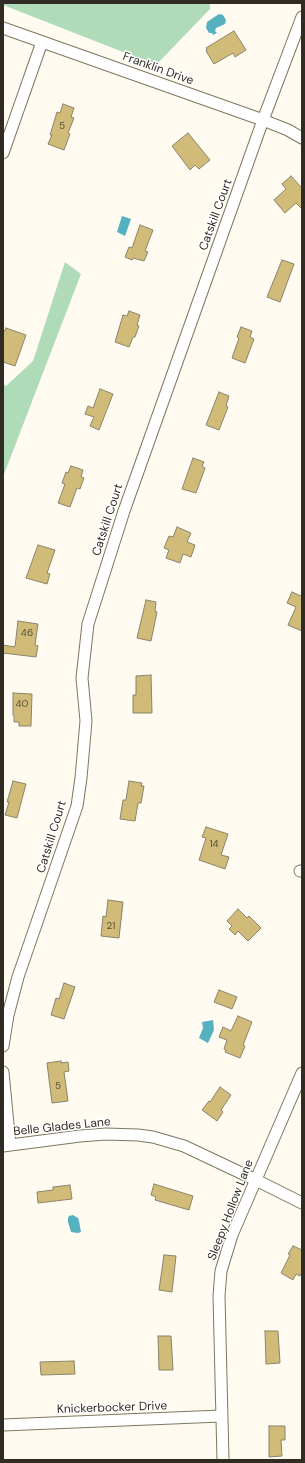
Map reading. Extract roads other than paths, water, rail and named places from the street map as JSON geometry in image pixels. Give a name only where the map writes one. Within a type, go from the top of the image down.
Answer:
[{"type":"street","name":"Catskill Court","points":[[3,1046],[8,1015],[18,978],[48,894],[76,806],[81,778],[86,721],[82,678],[88,624],[124,511],[263,120],[302,17]]},
{"type":"street","name":"Franklin Drive","points":[[3,28],[263,120],[288,130],[302,138]]},
{"type":"street","points":[[3,153],[42,42]]},
{"type":"street","points":[[3,1072],[7,1145]]},
{"type":"street","name":"Sleepy Hollow Lane","points":[[223,1460],[219,1296],[221,1271],[232,1236],[302,1073]]},
{"type":"street","name":"Belle Glades Lane","points":[[7,1145],[85,1135],[138,1135],[184,1146],[302,1203]]},
{"type":"street","name":"Knickerbocker Drive","points":[[3,1425],[222,1416]]},
{"type":"water","points":[[219,14],[223,15],[226,20],[225,24],[216,28],[215,31],[217,33],[213,35],[212,33],[209,33],[206,28],[207,22]]},
{"type":"water","points":[[122,216],[131,219],[125,236],[117,232]]},
{"type":"water","points":[[213,1020],[214,1030],[208,1043],[199,1038],[203,1028],[202,1022]]},
{"type":"water","points":[[73,1215],[78,1218],[81,1232],[71,1232],[68,1218],[69,1216]]}]
